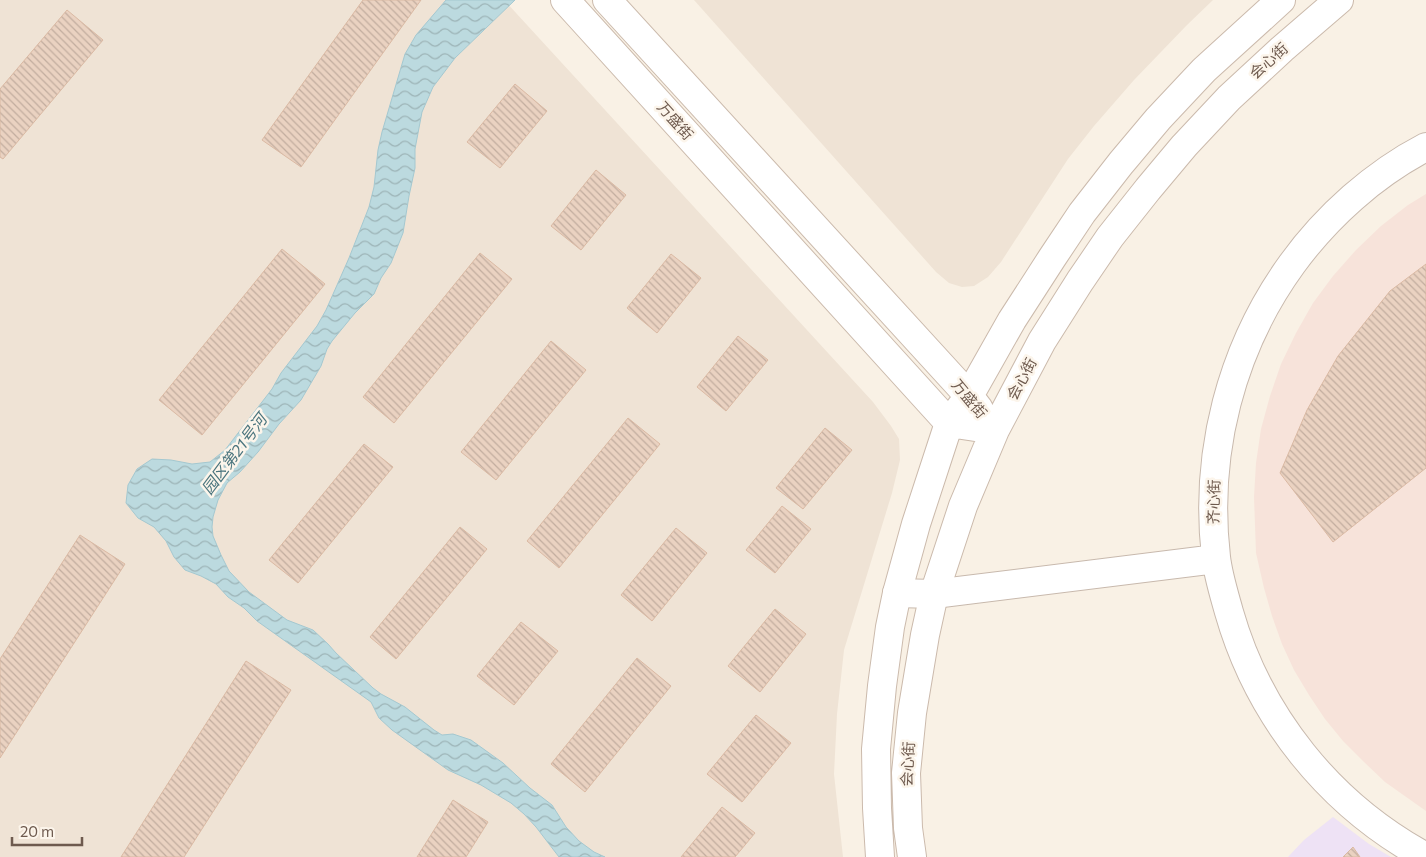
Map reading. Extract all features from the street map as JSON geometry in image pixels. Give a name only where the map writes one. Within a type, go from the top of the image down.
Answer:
[{"type":"main road","name":"万盛街","points":[[565,0],[949,423],[995,430]]},
{"type":"main road","name":"万盛街","points":[[607,0],[968,396],[995,430]]},
{"type":"main road","name":"会心街","points":[[880,857],[876,749],[890,627],[897,592],[916,524],[949,423],[968,396],[1012,320],[1052,258],[1082,213],[1120,163],[1204,70],[1281,0]]},
{"type":"main road","name":"会心街","points":[[912,857],[908,828],[906,773],[912,713],[925,635],[934,594],[963,506],[995,430],[1042,341],[1080,281],[1148,189],[1184,146],[1229,98],[1339,0]]},
{"type":"main road","name":"齐心街","points":[[1426,147],[1385,172],[1355,196],[1327,222],[1296,258],[1280,281],[1260,314],[1244,348],[1231,384],[1222,421],[1213,496],[1216,559],[1225,598],[1245,659],[1275,716],[1293,743],[1335,791],[1359,813],[1385,832],[1426,857]]},
{"type":"main road","points":[[897,592],[934,594],[1216,559]]},
{"type":"shaded area","points":[[0,0],[504,0],[873,402],[899,439],[900,460],[892,493],[844,650],[837,714],[834,774],[843,857],[0,857]]},
{"type":"shaded area","points":[[694,0],[1213,0],[1134,80],[1094,126],[1068,159],[1001,262],[988,277],[974,286],[962,287],[949,283],[936,272]]},
{"type":"shaded area","points":[[1426,194],[1426,811],[1385,782],[1343,741],[1325,719],[1294,670],[1282,644],[1264,588],[1256,553],[1254,497],[1261,429],[1270,396],[1281,364],[1313,303],[1356,250],[1381,226]]},
{"type":"shaded area","points":[[1333,817],[1369,844],[1391,857],[1288,857],[1304,840]]},
{"type":"water","name":"园区第21号河","points":[[446,0],[515,0],[455,58],[433,87],[422,112],[415,149],[415,168],[403,233],[391,263],[381,278],[374,294],[355,313],[332,341],[321,366],[301,400],[279,424],[258,452],[227,483],[218,500],[213,517],[213,536],[229,571],[249,592],[287,620],[313,630],[373,688],[405,707],[434,730],[442,735],[453,734],[471,740],[503,763],[552,805],[566,827],[579,841],[594,852],[605,857],[559,857],[536,827],[511,803],[481,785],[448,770],[392,730],[379,718],[371,702],[257,621],[244,608],[228,597],[216,584],[185,570],[174,557],[166,541],[154,527],[138,518],[126,503],[128,485],[137,469],[152,459],[192,464],[210,462],[225,450],[317,326],[349,258],[369,207],[374,187],[382,132],[405,54],[416,35]]},
{"type":"building","points":[[363,0],[421,0],[301,167],[262,140]]},
{"type":"building","points":[[67,10],[103,40],[3,159],[0,157],[0,89]]},
{"type":"building","points":[[515,84],[547,111],[500,168],[467,142]]},
{"type":"building","points":[[596,170],[626,195],[581,250],[551,226]]},
{"type":"building","points":[[282,249],[325,284],[202,435],[159,400]]},
{"type":"building","points":[[480,253],[512,279],[394,423],[363,397]]},
{"type":"building","points":[[671,254],[701,278],[657,333],[627,308]]},
{"type":"building","points":[[1426,264],[1426,468],[1333,542],[1280,473],[1307,410],[1338,356],[1390,291]]},
{"type":"building","points":[[738,336],[768,360],[726,411],[697,387]]},
{"type":"building","points":[[551,341],[586,370],[496,480],[461,452]]},
{"type":"building","points":[[628,418],[660,444],[559,568],[527,541]]},
{"type":"building","points":[[825,428],[852,450],[803,509],[776,488]]},
{"type":"building","points":[[364,444],[393,467],[298,583],[269,560]]},
{"type":"building","points":[[782,506],[811,529],[775,573],[746,550]]},
{"type":"building","points":[[460,527],[487,549],[396,659],[370,637]]},
{"type":"building","points":[[676,528],[707,553],[652,621],[621,595]]},
{"type":"building","points":[[80,535],[125,564],[0,758],[0,659]]},
{"type":"building","points":[[775,609],[806,634],[760,692],[728,666]]},
{"type":"building","points":[[521,622],[558,651],[514,705],[477,676]]},
{"type":"building","points":[[637,658],[671,686],[585,792],[551,764]]},
{"type":"building","points":[[246,661],[291,690],[184,857],[121,857]]},
{"type":"building","points":[[756,715],[791,743],[742,802],[707,774]]},
{"type":"building","points":[[453,800],[488,822],[466,857],[417,857]]},
{"type":"building","points":[[722,807],[755,833],[735,857],[681,857]]},
{"type":"building","points":[[1353,847],[1360,857],[1343,857]]}]
